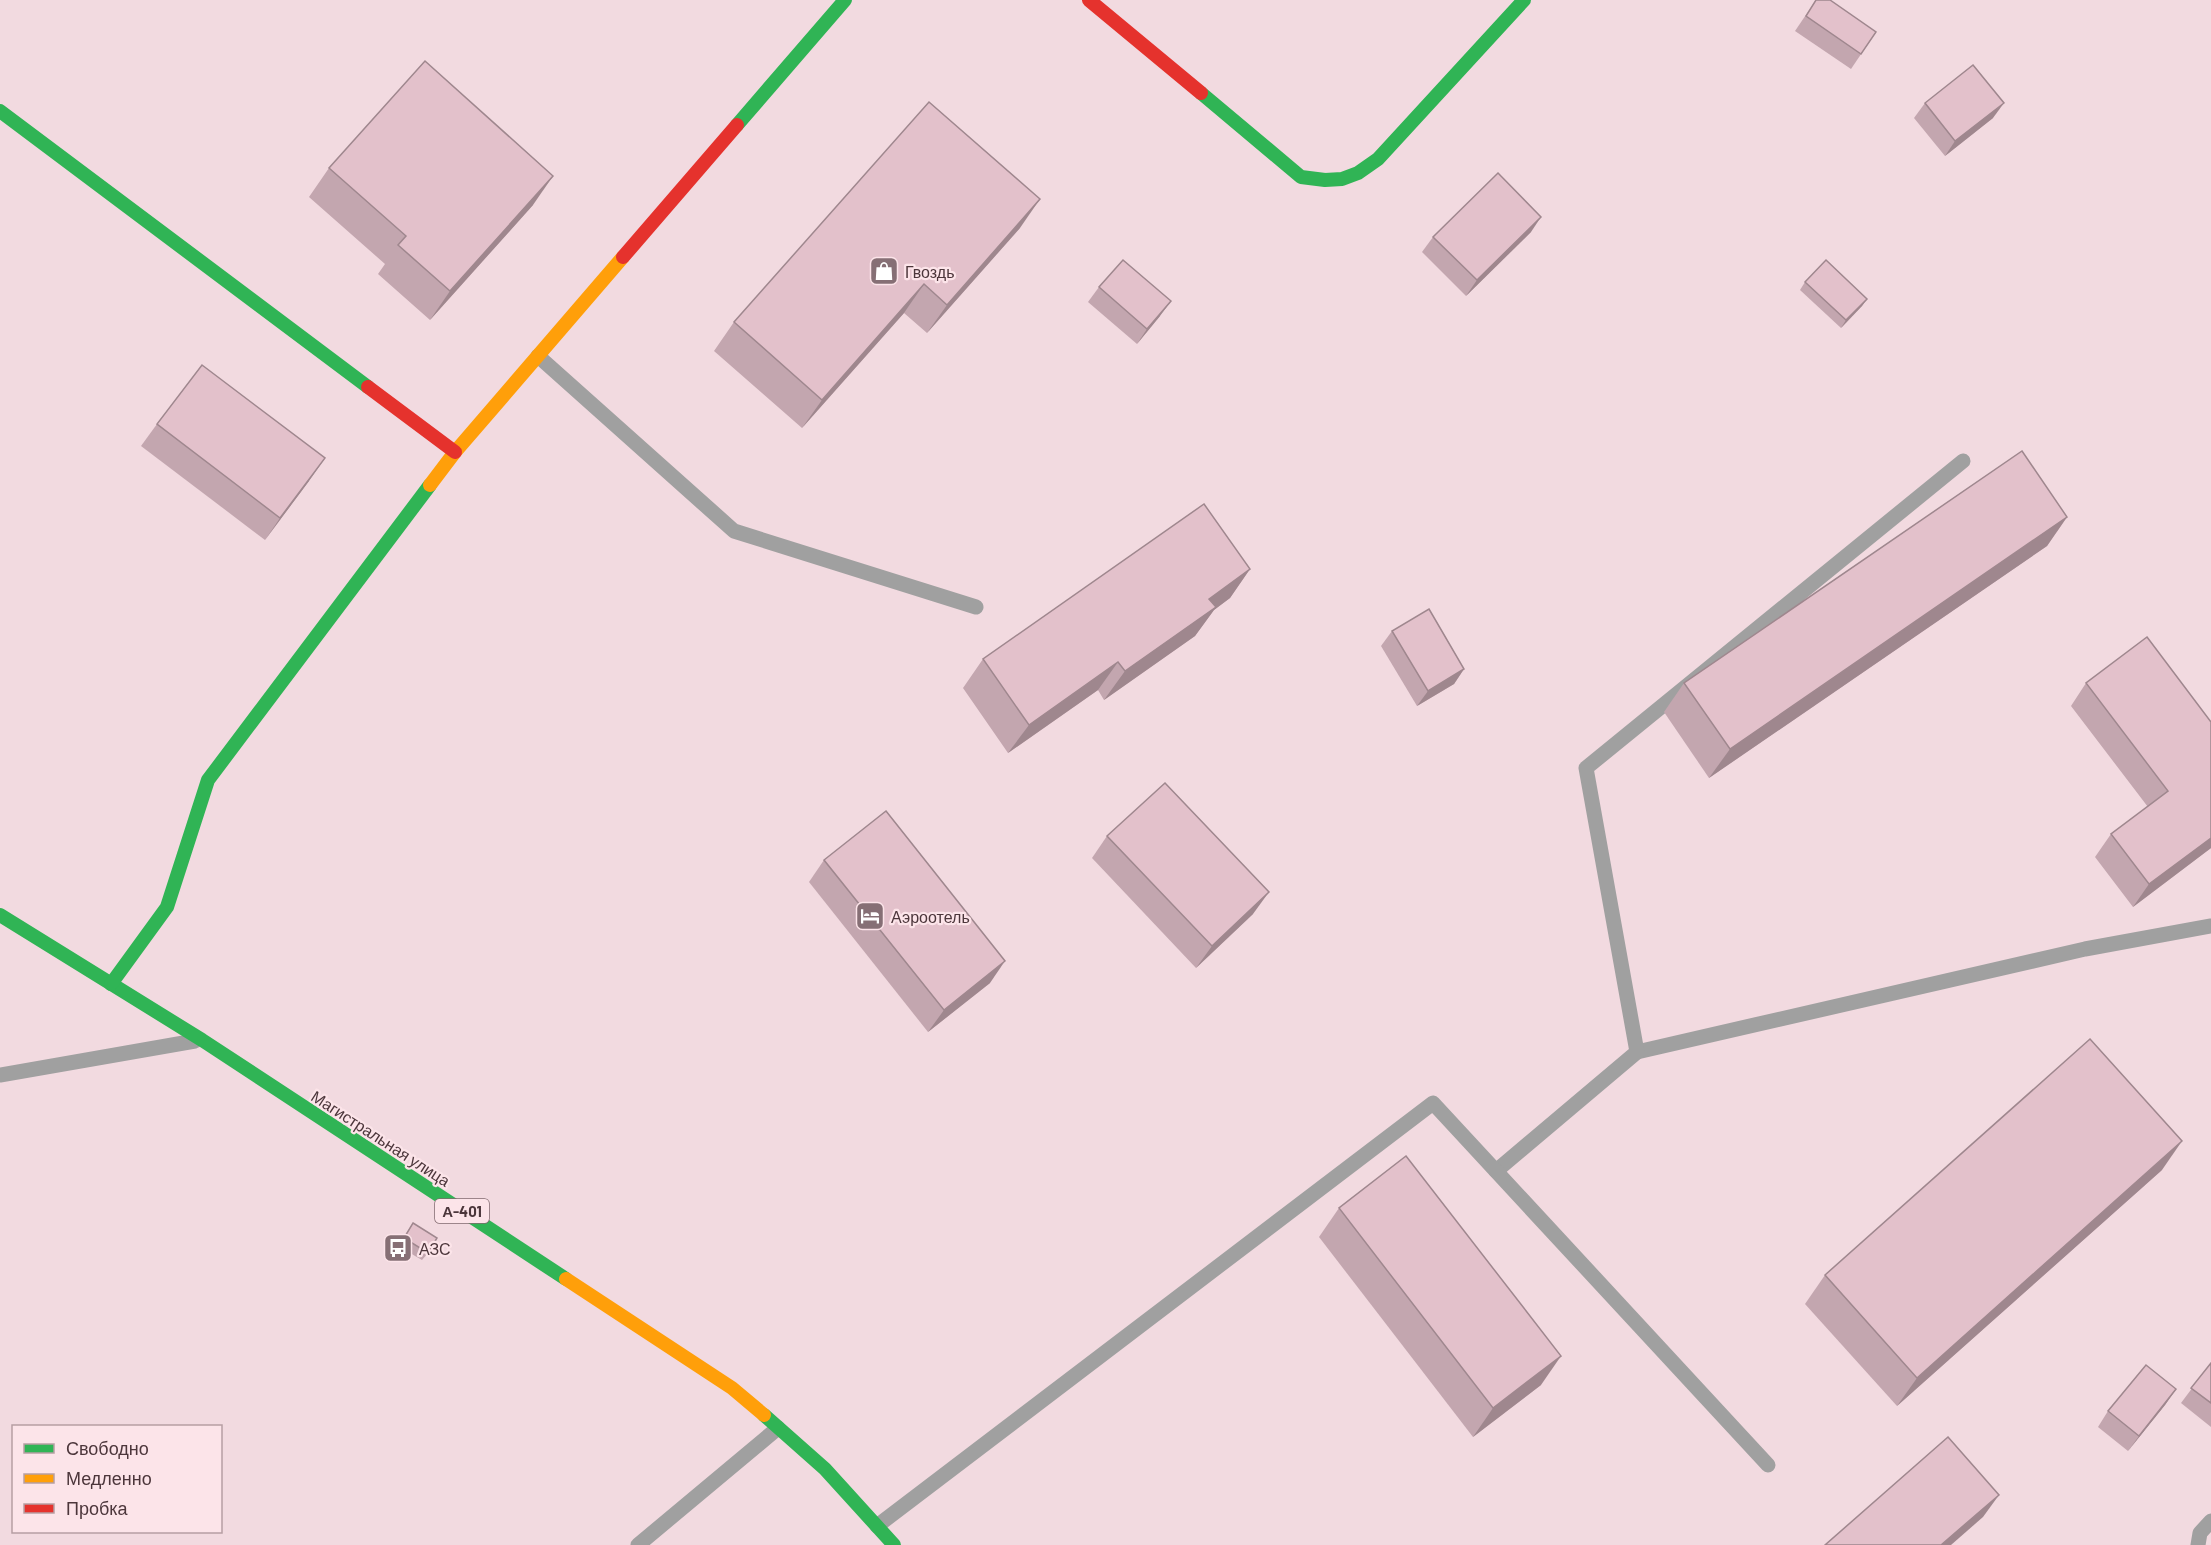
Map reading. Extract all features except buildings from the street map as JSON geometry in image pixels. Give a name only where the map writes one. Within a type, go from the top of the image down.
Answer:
[{"type":"street","points":[[111,984],[166,907],[208,780],[455,452],[845,0]]},
{"type":"street","points":[[1089,0],[1301,177],[1330,181],[1357,176],[1378,159],[1524,0]]},
{"type":"street","points":[[0,111],[455,452]]},
{"type":"street","name":"Магистральная улица","points":[[0,915],[202,1040],[732,1388],[825,1469],[894,1545]]},
{"type":"lane","points":[[538,356],[734,531],[976,607]]},
{"type":"lane","points":[[1637,1052],[1586,768],[1963,461]]},
{"type":"lane","points":[[1496,1171],[1637,1052],[2085,949],[2211,926]]},
{"type":"lane","points":[[0,1075],[202,1040]]},
{"type":"lane","points":[[877,1526],[1433,1103],[1768,1465]]},
{"type":"lane","points":[[638,1545],[778,1428]]},
{"type":"lane","points":[[2198,1545],[2200,1533],[2211,1521]]},
{"type":"traffic: fast","points":[[737,125],[845,0]]},
{"type":"traffic: fast","points":[[1201,93],[1301,177],[1325,180],[1342,179],[1358,173],[1378,159],[1524,0]]},
{"type":"traffic: fast","points":[[0,111],[368,387]]},
{"type":"traffic: fast","points":[[111,984],[167,907],[208,780],[430,485]]},
{"type":"traffic: fast","points":[[0,915],[202,1040],[566,1279]]},
{"type":"traffic: fast","points":[[764,1415],[825,1469],[894,1545]]},
{"type":"traffic: slow","points":[[430,485],[455,452],[623,257]]},
{"type":"traffic: slow","points":[[566,1279],[732,1388],[764,1415]]},
{"type":"traffic: jam","points":[[1089,0],[1201,93]]},
{"type":"traffic: jam","points":[[623,257],[737,125]]},
{"type":"traffic: jam","points":[[368,387],[455,452]]},
{"type":"place","name":"Гвоздь","points":[[884,271]]},
{"type":"place","name":"Аэроотель","points":[[870,916]]},
{"type":"place","name":"АЗС","points":[[398,1248]]}]
